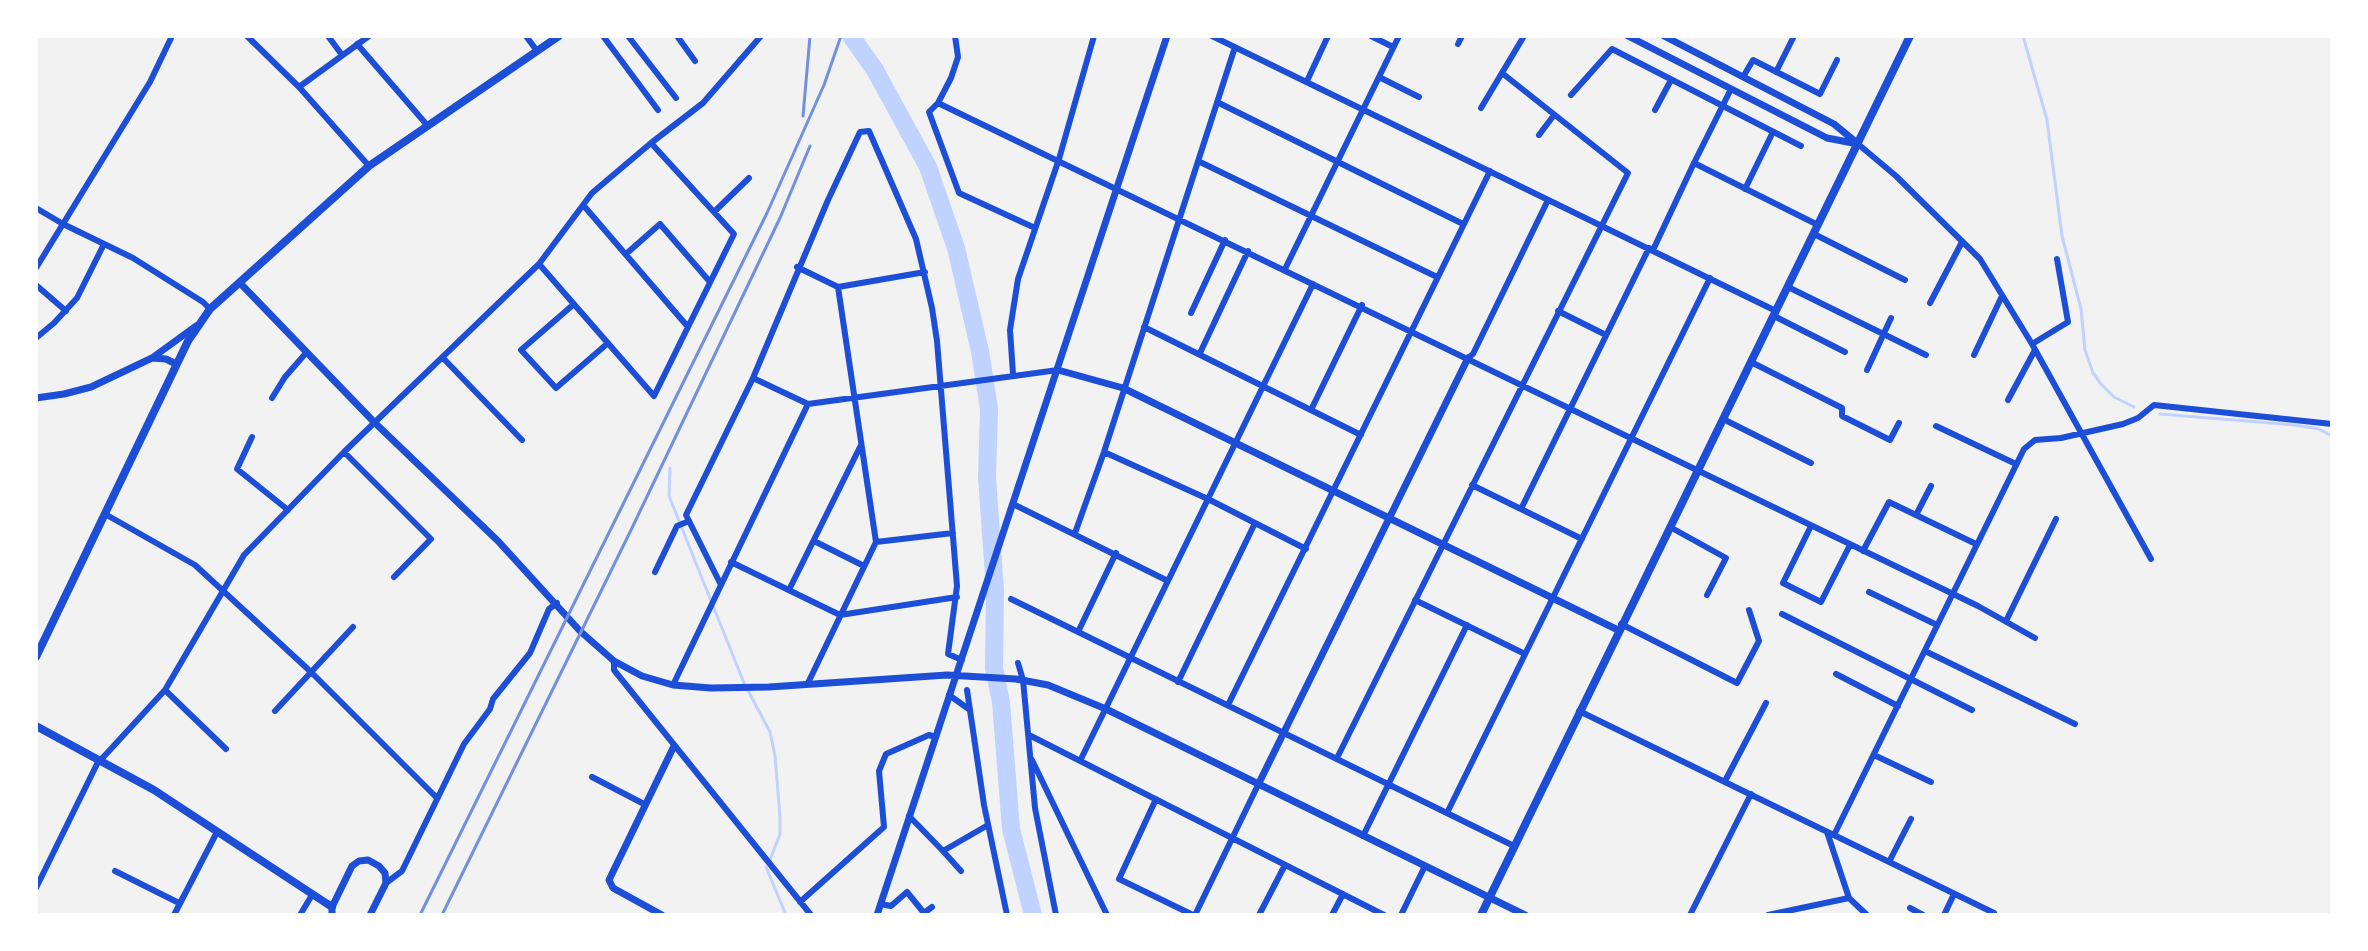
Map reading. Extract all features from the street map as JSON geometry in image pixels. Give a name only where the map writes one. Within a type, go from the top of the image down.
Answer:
[{"type":"main road","points":[[36,657],[176,364],[210,309],[369,166],[559,36]]},
{"type":"main road","points":[[1481,915],[1910,36]]},
{"type":"main road","points":[[36,726],[154,790],[332,911]]},
{"type":"street","points":[[36,268],[150,82],[172,36]]},
{"type":"street","points":[[247,36],[299,87],[369,166]]},
{"type":"street","points":[[328,36],[342,55]]},
{"type":"street","points":[[299,87],[369,36]]},
{"type":"street","points":[[526,36],[537,51]]},
{"type":"street","points":[[603,36],[658,110]]},
{"type":"street","points":[[628,36],[676,98]]},
{"type":"street","points":[[677,36],[695,61]]},
{"type":"street","points":[[36,888],[92,771],[165,690],[244,555],[374,422],[539,264],[592,193],[703,103],[761,36]]},
{"type":"street","points":[[955,36],[958,57],[951,78],[938,103],[929,112],[959,193],[1035,228]]},
{"type":"street","points":[[1013,374],[1010,330],[1018,279],[1059,159],[1094,36]]},
{"type":"street","points":[[877,915],[1167,36]]},
{"type":"street","points":[[1212,36],[1710,278],[1845,352]]},
{"type":"street","points":[[1307,81],[1328,36]]},
{"type":"street","points":[[1371,36],[1393,47]]},
{"type":"street","points":[[1285,269],[1399,36]]},
{"type":"street","points":[[1458,44],[1462,36]]},
{"type":"street","points":[[1481,108],[1524,36]]},
{"type":"street","points":[[1628,36],[1827,138],[1858,144]]},
{"type":"street","points":[[1664,36],[1834,124],[1896,176],[1980,259],[2034,347],[2151,559]]},
{"type":"street","points":[[1776,72],[1794,36]]},
{"type":"street","points":[[357,44],[427,125]]},
{"type":"street","points":[[1075,533],[1235,47]]},
{"type":"street","points":[[1571,95],[1612,49],[1801,146]]},
{"type":"street","points":[[1743,77],[1753,60],[1820,94],[1837,60]]},
{"type":"street","points":[[1337,758],[1628,173],[1502,73]]},
{"type":"street","points":[[1379,77],[1419,97]]},
{"type":"street","points":[[1655,110],[1671,80]]},
{"type":"street","points":[[1521,509],[1731,89]]},
{"type":"street","points":[[1217,102],[1463,224]]},
{"type":"street","points":[[938,103],[1362,305],[1952,594],[2035,638]]},
{"type":"street","points":[[1539,135],[1554,115]]},
{"type":"street","points":[[721,585],[686,515],[753,378],[797,267],[860,132],[869,131],[916,239],[925,272],[943,386],[957,597],[948,654],[962,660]]},
{"type":"street","points":[[1745,189],[1771,136]]},
{"type":"street","points":[[539,264],[654,396],[734,234],[651,143]]},
{"type":"street","points":[[1198,161],[1437,277]]},
{"type":"street","points":[[1694,163],[1905,280]]},
{"type":"street","points":[[1228,705],[1490,171]]},
{"type":"street","points":[[714,212],[749,178]]},
{"type":"street","points":[[1156,799],[1119,879],[1194,915],[1548,200]]},
{"type":"street","points":[[584,206],[688,327]]},
{"type":"street","points":[[36,208],[133,258],[210,309]]},
{"type":"street","points":[[626,254],[660,224],[710,282]]},
{"type":"street","points":[[1191,313],[1225,240]]},
{"type":"street","points":[[1930,303],[1962,242]]},
{"type":"street","points":[[36,338],[77,298],[104,244]]},
{"type":"street","points":[[1200,353],[1248,251]]},
{"type":"street","points":[[2008,400],[2034,347],[2068,322],[2057,259]]},
{"type":"street","points":[[797,267],[838,287],[925,272]]},
{"type":"street","points":[[1447,813],[1710,278]]},
{"type":"street","points":[[240,283],[374,422],[498,541],[580,631],[614,661],[642,676],[673,685],[754,687],[971,675],[1020,680],[1064,690],[1525,915]]},
{"type":"street","points":[[1080,761],[1313,284]]},
{"type":"street","points":[[36,285],[66,311]]},
{"type":"street","points":[[808,683],[876,542],[838,287]]},
{"type":"street","points":[[1788,287],[1926,355]]},
{"type":"street","points":[[1974,355],[2002,296]]},
{"type":"street","points":[[574,304],[521,350],[556,388],[608,343]]},
{"type":"street","points":[[1311,410],[1362,305]]},
{"type":"street","points":[[1558,311],[1606,335]]},
{"type":"street","points":[[1867,370],[1891,318]]},
{"type":"street","points":[[36,398],[91,387],[152,358],[198,324]]},
{"type":"street","points":[[1144,327],[1361,435]]},
{"type":"street","points":[[272,398],[306,353]]},
{"type":"street","points":[[152,358],[166,359],[176,364]]},
{"type":"street","points":[[443,358],[522,440]]},
{"type":"street","points":[[1751,362],[1842,408],[1842,416],[1890,440],[1899,423]]},
{"type":"street","points":[[753,378],[808,404],[1058,370],[1123,388],[1552,598],[1737,683],[1759,641],[1749,610]]},
{"type":"street","points":[[673,685],[808,404]]},
{"type":"street","points":[[1867,915],[1849,898],[1830,833],[1874,755],[2024,449],[2035,440],[2123,424],[2138,418],[2154,405],[2332,424]]},
{"type":"street","points":[[1723,419],[1811,463]]},
{"type":"street","points":[[1936,426],[2016,464]]},
{"type":"street","points":[[252,437],[237,469],[288,510]]},
{"type":"street","points":[[789,590],[861,445]]},
{"type":"street","points":[[344,452],[431,539],[394,577]]},
{"type":"street","points":[[1104,452],[1208,499],[1306,549]]},
{"type":"street","points":[[1472,485],[1582,539]]},
{"type":"street","points":[[1916,515],[1931,486]]},
{"type":"street","points":[[1863,551],[1889,502],[1976,544]]},
{"type":"street","points":[[1013,504],[1168,581]]},
{"type":"street","points":[[105,514],[195,565],[311,672],[436,797]]},
{"type":"street","points":[[2006,621],[2056,519]]},
{"type":"street","points":[[655,572],[677,526],[688,521]]},
{"type":"street","points":[[1178,682],[1255,523]]},
{"type":"street","points":[[1811,526],[1783,583],[1821,602],[1850,545]]},
{"type":"street","points":[[1670,527],[1726,558],[1707,595]]},
{"type":"street","points":[[876,542],[953,533]]},
{"type":"street","points":[[814,541],[864,566]]},
{"type":"street","points":[[1078,632],[1116,553]]},
{"type":"street","points":[[731,562],[840,615],[957,597]]},
{"type":"street","points":[[1869,592],[1937,625]]},
{"type":"street","points":[[1011,599],[1514,846]]},
{"type":"street","points":[[1415,600],[1525,654]]},
{"type":"street","points":[[370,915],[386,883],[402,871],[464,744],[490,709],[493,699],[530,653],[549,609],[557,603]]},
{"type":"street","points":[[1782,614],[1972,710]]},
{"type":"street","points":[[1363,836],[1467,625]]},
{"type":"street","points":[[275,711],[353,627]]},
{"type":"street","points":[[1925,651],[2075,724]]},
{"type":"street","points":[[614,661],[614,670],[811,915]]},
{"type":"street","points":[[1018,663],[1029,735],[1035,808],[1056,915]]},
{"type":"street","points":[[1836,674],[1898,706]]},
{"type":"street","points":[[165,690],[226,749]]},
{"type":"street","points":[[967,690],[988,825],[1007,915]]},
{"type":"street","points":[[949,695],[970,710]]},
{"type":"street","points":[[1725,781],[1766,703]]},
{"type":"street","points":[[1579,711],[1994,913]]},
{"type":"street","points":[[800,902],[884,827],[879,771],[886,754],[929,735],[936,737]]},
{"type":"street","points":[[1029,735],[1384,915]]},
{"type":"street","points":[[662,915],[613,888],[609,880],[674,746]]},
{"type":"street","points":[[1874,755],[1931,782]]},
{"type":"street","points":[[1031,758],[1107,915]]},
{"type":"street","points":[[592,777],[644,804]]},
{"type":"street","points":[[1690,915],[1751,794]]},
{"type":"street","points":[[909,816],[961,871]]},
{"type":"street","points":[[1889,862],[1911,819]]},
{"type":"street","points":[[943,851],[988,825]]},
{"type":"street","points":[[174,915],[217,832]]},
{"type":"street","points":[[332,911],[352,866],[359,861],[368,860],[379,866],[385,873],[386,883]]},
{"type":"street","points":[[1259,915],[1285,865]]},
{"type":"street","points":[[1401,915],[1425,866]]},
{"type":"street","points":[[115,871],[179,903]]},
{"type":"street","points":[[881,904],[891,906],[907,892],[924,914],[932,907]]},
{"type":"street","points":[[1332,915],[1343,894]]},
{"type":"street","points":[[1944,915],[1954,894]]},
{"type":"street","points":[[300,915],[312,895]]},
{"type":"street","points":[[1768,915],[1849,898]]},
{"type":"street","points":[[1910,908],[1923,915]]},
{"type":"waterway","points":[[851,36],[875,70],[928,167],[956,248],[980,351],[989,409],[987,477],[995,591],[994,668],[1001,702],[1011,829],[1033,915]]},
{"type":"waterway","points":[[2023,36],[2047,120],[2062,236],[2081,309],[2085,350],[2093,373],[2101,384],[2114,397],[2134,407]]},
{"type":"waterway","points":[[2160,414],[2295,425],[2319,429],[2332,436]]},
{"type":"waterway","points":[[670,468],[669,496],[744,683],[770,732],[780,817],[780,834],[770,860]]},
{"type":"waterway","points":[[766,867],[786,915]]},
{"type":"railway","points":[[803,116],[810,36]]},
{"type":"railway","points":[[420,915],[767,213],[824,85],[841,36]]},
{"type":"railway","points":[[442,915],[632,528],[780,218],[810,146]]}]
